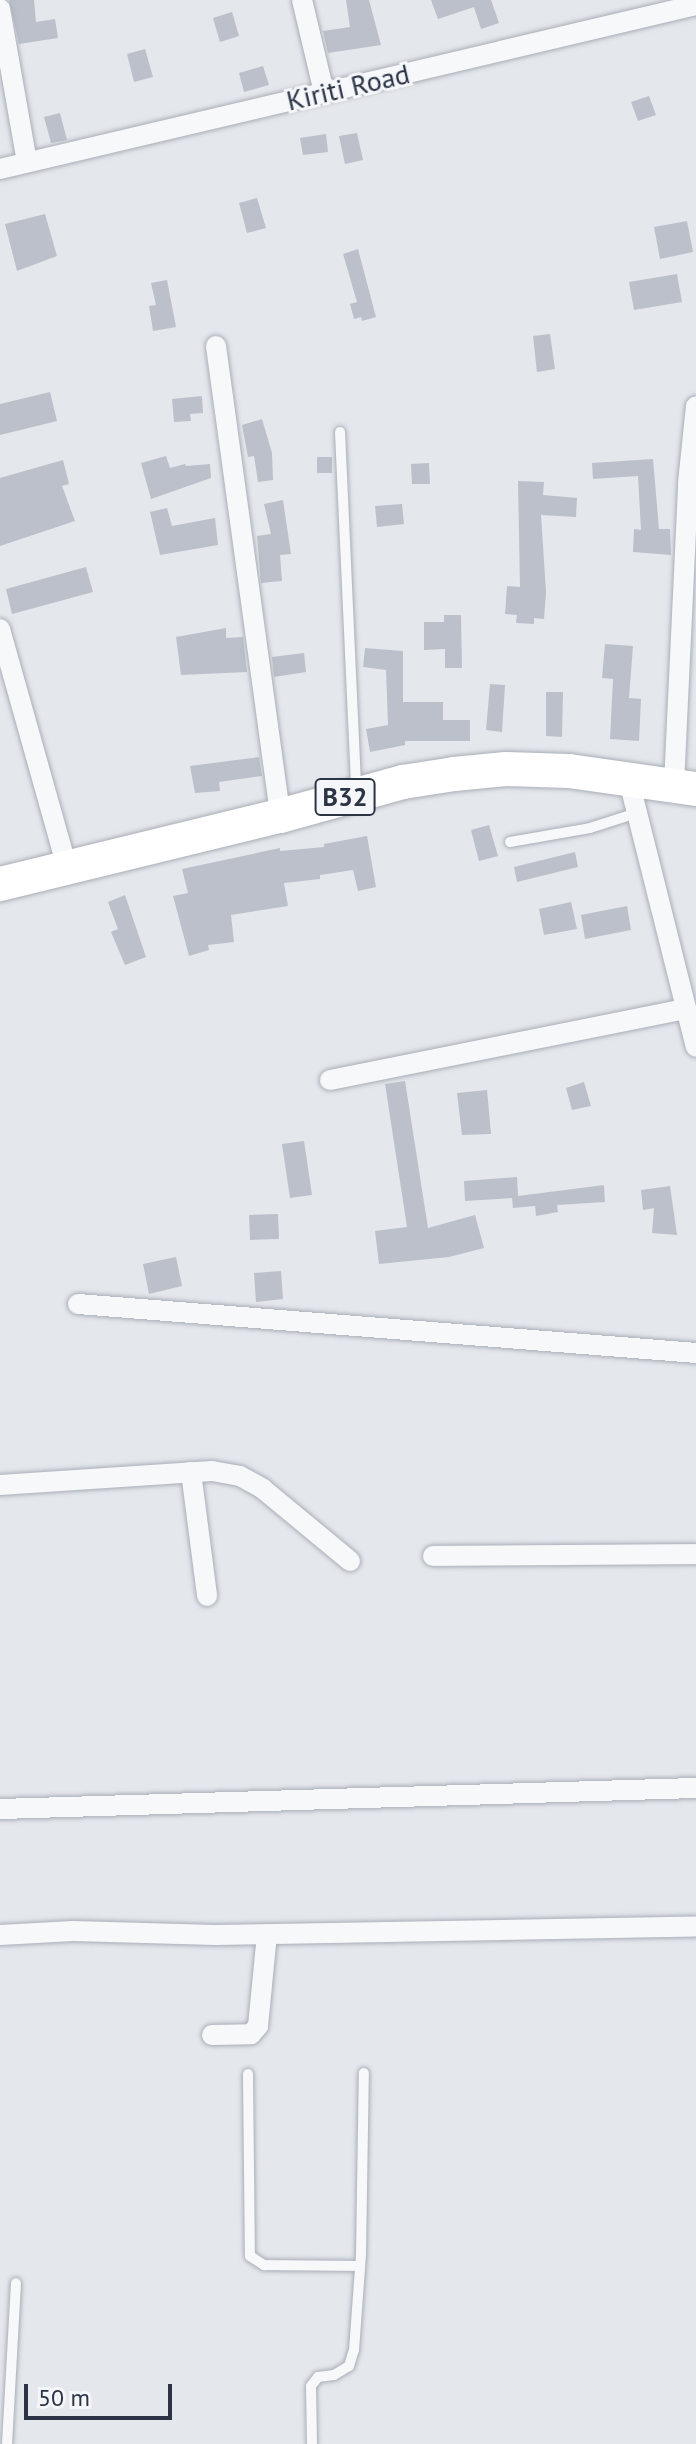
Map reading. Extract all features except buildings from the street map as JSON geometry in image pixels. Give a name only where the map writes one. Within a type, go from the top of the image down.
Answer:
[{"type":"highway","name":"B32","points":[[0,884],[280,816],[403,782],[506,769],[628,777],[685,787]]},
{"type":"street","points":[[302,0],[324,92]]},
{"type":"street","name":"Kiriti Road","points":[[0,169],[696,5]]},
{"type":"street","points":[[0,9],[27,162]]},
{"type":"street","points":[[216,346],[280,816]]},
{"type":"street","points":[[685,787],[688,483],[696,406]]},
{"type":"street","points":[[0,629],[67,867]]},
{"type":"street","points":[[628,777],[696,1047]]},
{"type":"street","points":[[330,1080],[686,1009]]},
{"type":"street","points":[[78,1304],[696,1353]]},
{"type":"street","points":[[0,1485],[191,1472],[240,1476],[263,1489],[350,1561]]},
{"type":"street","points":[[191,1472],[207,1596]]},
{"type":"street","points":[[433,1556],[696,1554]]},
{"type":"street","points":[[0,1809],[696,1788]]},
{"type":"street","points":[[0,1935],[73,1931],[267,1934],[696,1927]]},
{"type":"street","points":[[212,2035],[251,2034],[258,2026],[267,1934]]},
{"type":"lane","points":[[340,432],[357,793]]},
{"type":"lane","points":[[510,842],[590,828],[637,813]]},
{"type":"lane","points":[[312,2444],[311,2386],[318,2377],[334,2375],[349,2366],[354,2350],[360,2266],[364,2073]]},
{"type":"lane","points":[[248,2074],[250,2256],[264,2265],[360,2266]]},
{"type":"lane","points":[[7,2444],[16,2283]]}]
